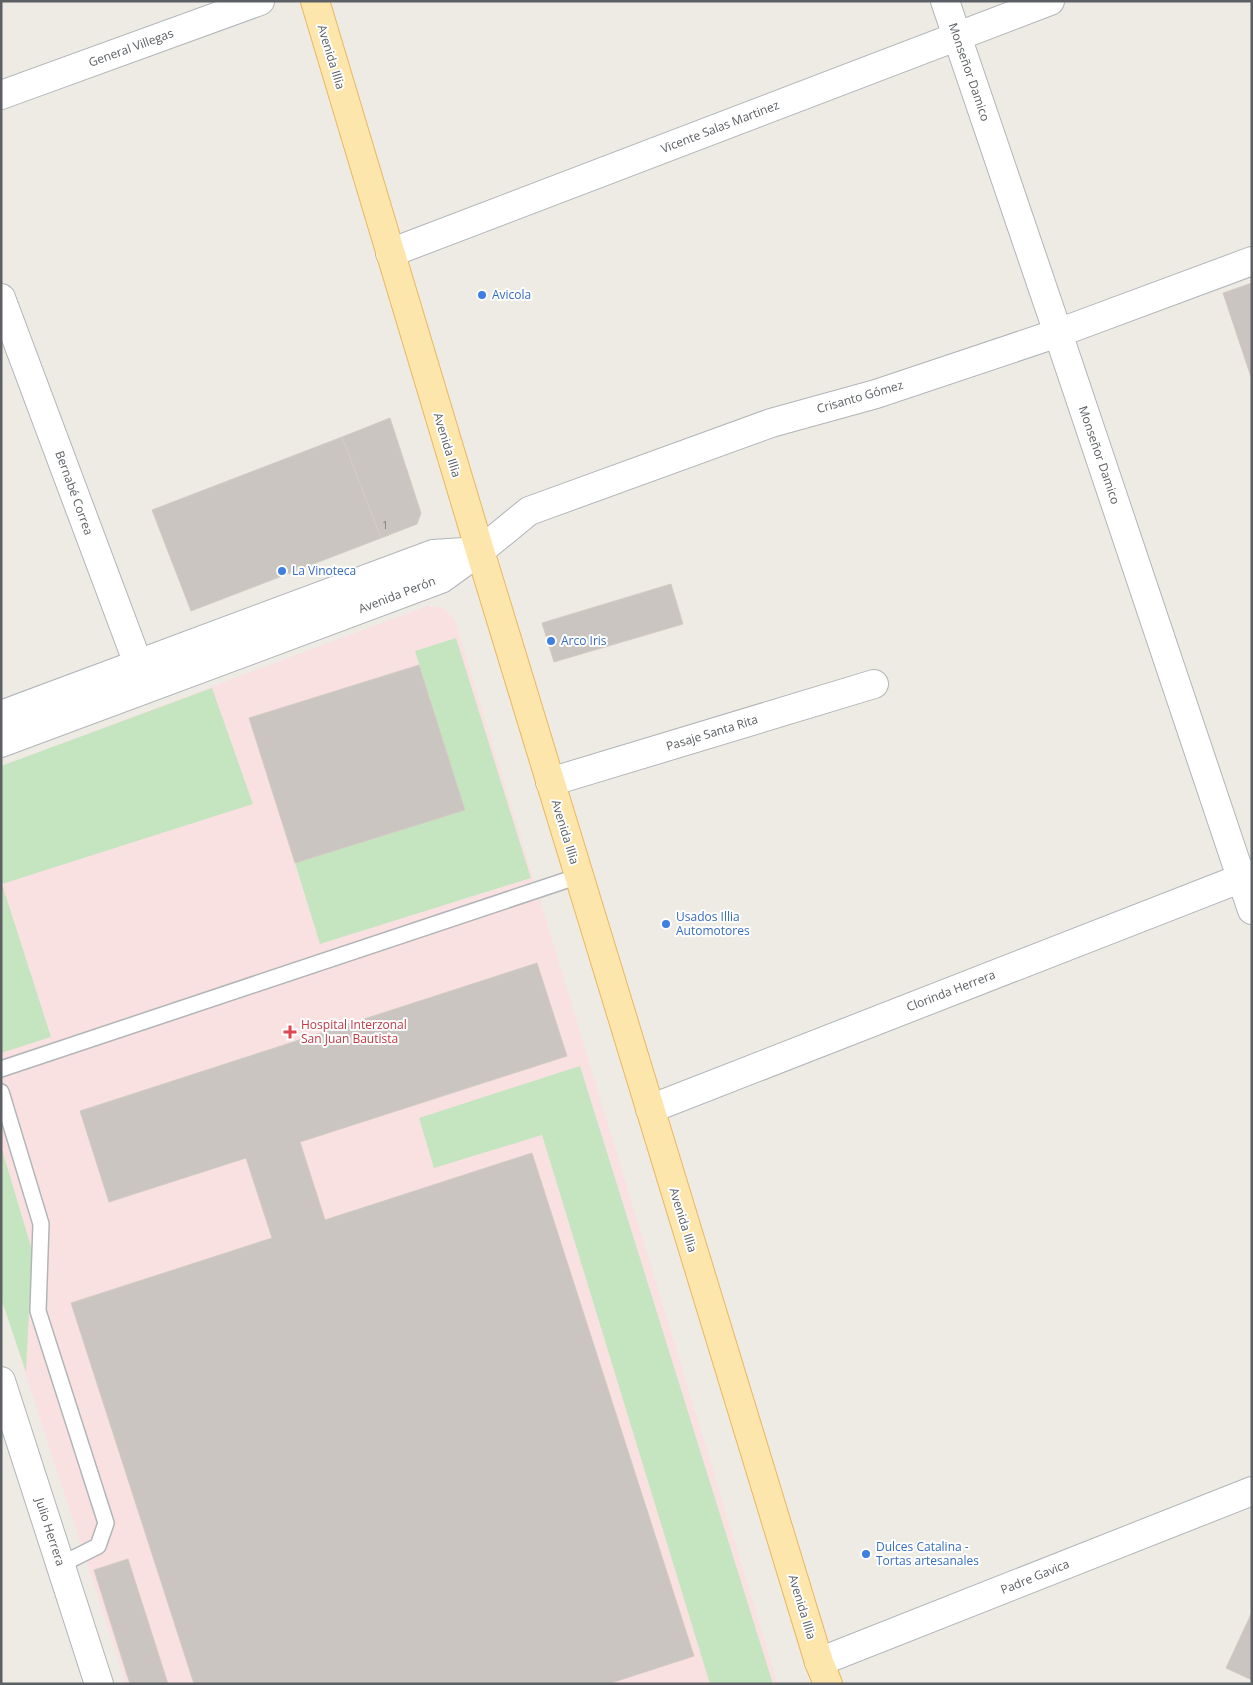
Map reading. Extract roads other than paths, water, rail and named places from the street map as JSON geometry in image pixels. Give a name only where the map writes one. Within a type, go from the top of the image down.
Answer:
[{"type":"main road","name":"Avenida Illia","points":[[315,1],[550,782],[823,1677]]},
{"type":"street","name":"General Villegas","points":[[1,95],[260,1]]},
{"type":"street","name":"Monseñor Damico","points":[[945,1],[1246,876],[1252,910]]},
{"type":"street","name":"Vicente Salas Martinez","points":[[390,253],[1050,1]]},
{"type":"street","name":"Crisanto Gómez","points":[[480,551],[529,511],[771,423],[876,394],[1058,333],[1252,261]]},
{"type":"street","name":"Bernabé Correa","points":[[1,298],[148,688]]},
{"type":"street","name":"Avenida Perón","points":[[1,715],[432,554],[480,551]]},
{"type":"street","name":"Avenida Perón","points":[[1,743],[441,579],[480,551]]},
{"type":"street","name":"Pasaje Santa Rita","points":[[550,782],[874,684]]},
{"type":"street","name":"Clorinda Herrera","points":[[650,1109],[1246,876]]},
{"type":"street","name":"Julio Herrera","points":[[3,1393],[99,1684]]},
{"type":"street","name":"Padre Gavica","points":[[823,1677],[1252,1491]]},
{"type":"lane","points":[[1,1069],[579,876]]},
{"type":"lane","points":[[1,1092],[41,1224],[38,1311],[106,1523],[98,1546],[60,1565]]},
{"type":"place","name":"Avicola","points":[[482,295]]},
{"type":"place","name":"La Vinoteca","points":[[282,571]]},
{"type":"place","name":"Arco Iris","points":[[551,641]]},
{"type":"place","name":"Usados Illia Automotores","points":[[666,924]]},
{"type":"place","name":"Hospital Interzonal San Juan Bautista","points":[[290,1032]]},
{"type":"place","name":"Dulces Catalina - Tortas artesanales","points":[[866,1554]]}]
